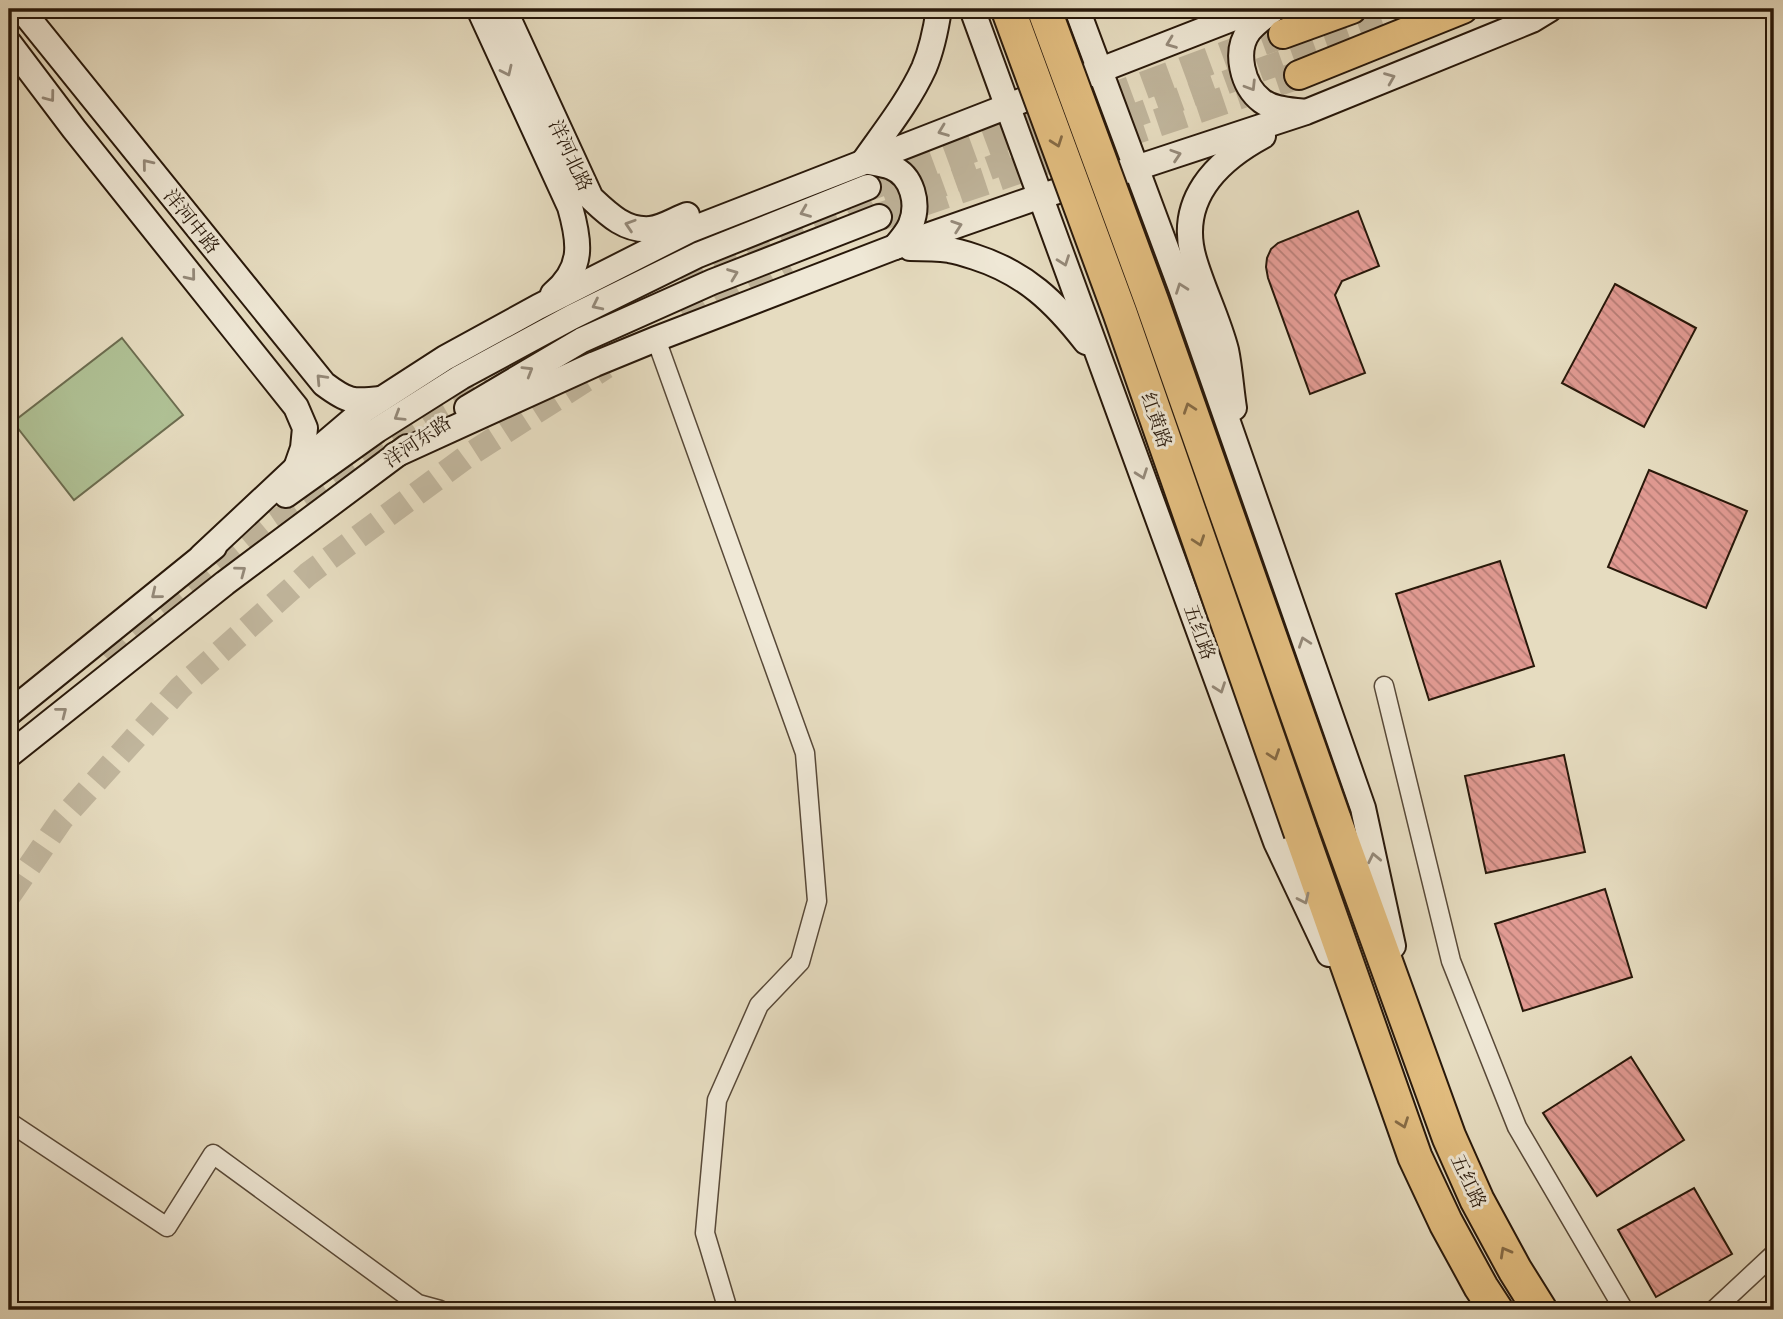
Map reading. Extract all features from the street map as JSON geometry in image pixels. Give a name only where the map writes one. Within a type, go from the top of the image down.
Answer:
[{"type":"highway","name":"红黄路","points":[[1008,9],[1120,313],[1301,833]]},
{"type":"highway","name":"红黄路","points":[[1044,9],[1152,302],[1334,819]]},
{"type":"highway","name":"五红路","points":[[1334,819],[1449,1137],[1477,1200],[1540,1310]]},
{"type":"highway","name":"五红路","points":[[1301,833],[1415,1157],[1446,1223],[1496,1310]]},
{"type":"main road","name":"洋河中路","points":[[21,9],[324,384],[340,396],[356,401],[382,399]]},
{"type":"main road","name":"洋河北路","points":[[479,9],[570,207],[577,232],[578,253],[573,269],[565,284],[538,307]]},
{"type":"main road","name":"洋河北路","points":[[504,9],[591,198],[611,217],[630,228],[651,229],[686,215],[813,181]]},
{"type":"main road","points":[[864,161],[924,68],[935,36],[939,9]]},
{"type":"main road","name":"五红路","points":[[972,9],[1276,842],[1380,1059]]},
{"type":"main road","name":"五红路","points":[[1077,9],[1195,330],[1363,808],[1414,1044]]},
{"type":"main road","points":[[202,556],[296,468],[363,411],[445,358],[538,307],[690,230],[1257,9]]},
{"type":"main road","points":[[1306,112],[1277,108],[1261,100],[1249,87],[1242,70],[1241,46],[1250,30],[1279,21],[1352,9]]},
{"type":"main road","points":[[1299,75],[1463,9]]},
{"type":"main road","points":[[395,455],[656,339],[895,247],[1041,196],[1306,112],[1532,20],[1550,9]]},
{"type":"main road","name":"洋河中路","points":[[9,43],[82,139],[296,407],[304,428],[303,449],[296,468]]},
{"type":"main road","points":[[1242,465],[1226,350],[1193,257],[1189,227],[1194,204],[1206,180],[1227,159],[1306,112]]},
{"type":"main road","points":[[864,161],[892,167],[904,177],[913,191],[915,210],[911,226],[895,247]]},
{"type":"main road","name":"洋河东路","points":[[9,713],[202,556],[377,430],[461,377],[572,317],[698,255],[868,187]]},
{"type":"main road","name":"洋河东路","points":[[9,755],[225,583],[395,455],[475,402],[582,340],[712,282],[879,217]]},
{"type":"main road","points":[[895,247],[951,250],[984,260],[1015,275],[1041,293],[1065,316],[1102,364]]},
{"type":"main road","points":[[1102,364],[1110,344],[1121,333],[1139,322],[1154,318],[1174,320],[1195,330]]},
{"type":"street","points":[[656,339],[805,753],[817,901],[800,962],[759,1005],[717,1100],[705,1233],[727,1310]]},
{"type":"street","points":[[1384,686],[1451,961],[1517,1127],[1624,1310]]},
{"type":"street","points":[[9,1122],[167,1227],[213,1154],[418,1304],[440,1310]]},
{"type":"street","points":[[1714,1310],[1774,1254]]},
{"type":"green space","points":[[122,338],[183,415],[74,500],[13,422]]},
{"type":"building","points":[[1358,211],[1379,266],[1342,281],[1335,295],[1365,373],[1310,394],[1268,278],[1267,258],[1278,243]]},
{"type":"building","points":[[1615,284],[1696,328],[1644,427],[1562,383]]},
{"type":"building","points":[[1649,470],[1747,511],[1706,608],[1608,567]]},
{"type":"building","points":[[1500,561],[1534,666],[1429,700],[1396,594]]},
{"type":"building","points":[[1564,755],[1585,852],[1486,873],[1465,776]]},
{"type":"building","points":[[1605,889],[1632,977],[1523,1011],[1495,924]]},
{"type":"building","points":[[1631,1057],[1684,1140],[1597,1196],[1543,1113]]},
{"type":"building","points":[[1694,1188],[1732,1254],[1656,1297],[1618,1230]]},
{"type":"tunnel","points":[[855,221],[876,209],[1429,9]]},
{"type":"tunnel","points":[[868,187],[1283,34]]},
{"type":"tunnel","points":[[879,217],[1299,75]]},
{"type":"tunnel","points":[[682,282],[850,206]]},
{"type":"tunnel","points":[[686,320],[787,261]]},
{"type":"tunnel","points":[[9,896],[62,819],[180,688],[308,574],[469,455],[606,367]]},
{"type":"tunnel","points":[[112,663],[134,640],[268,527],[436,412],[488,382]]}]
